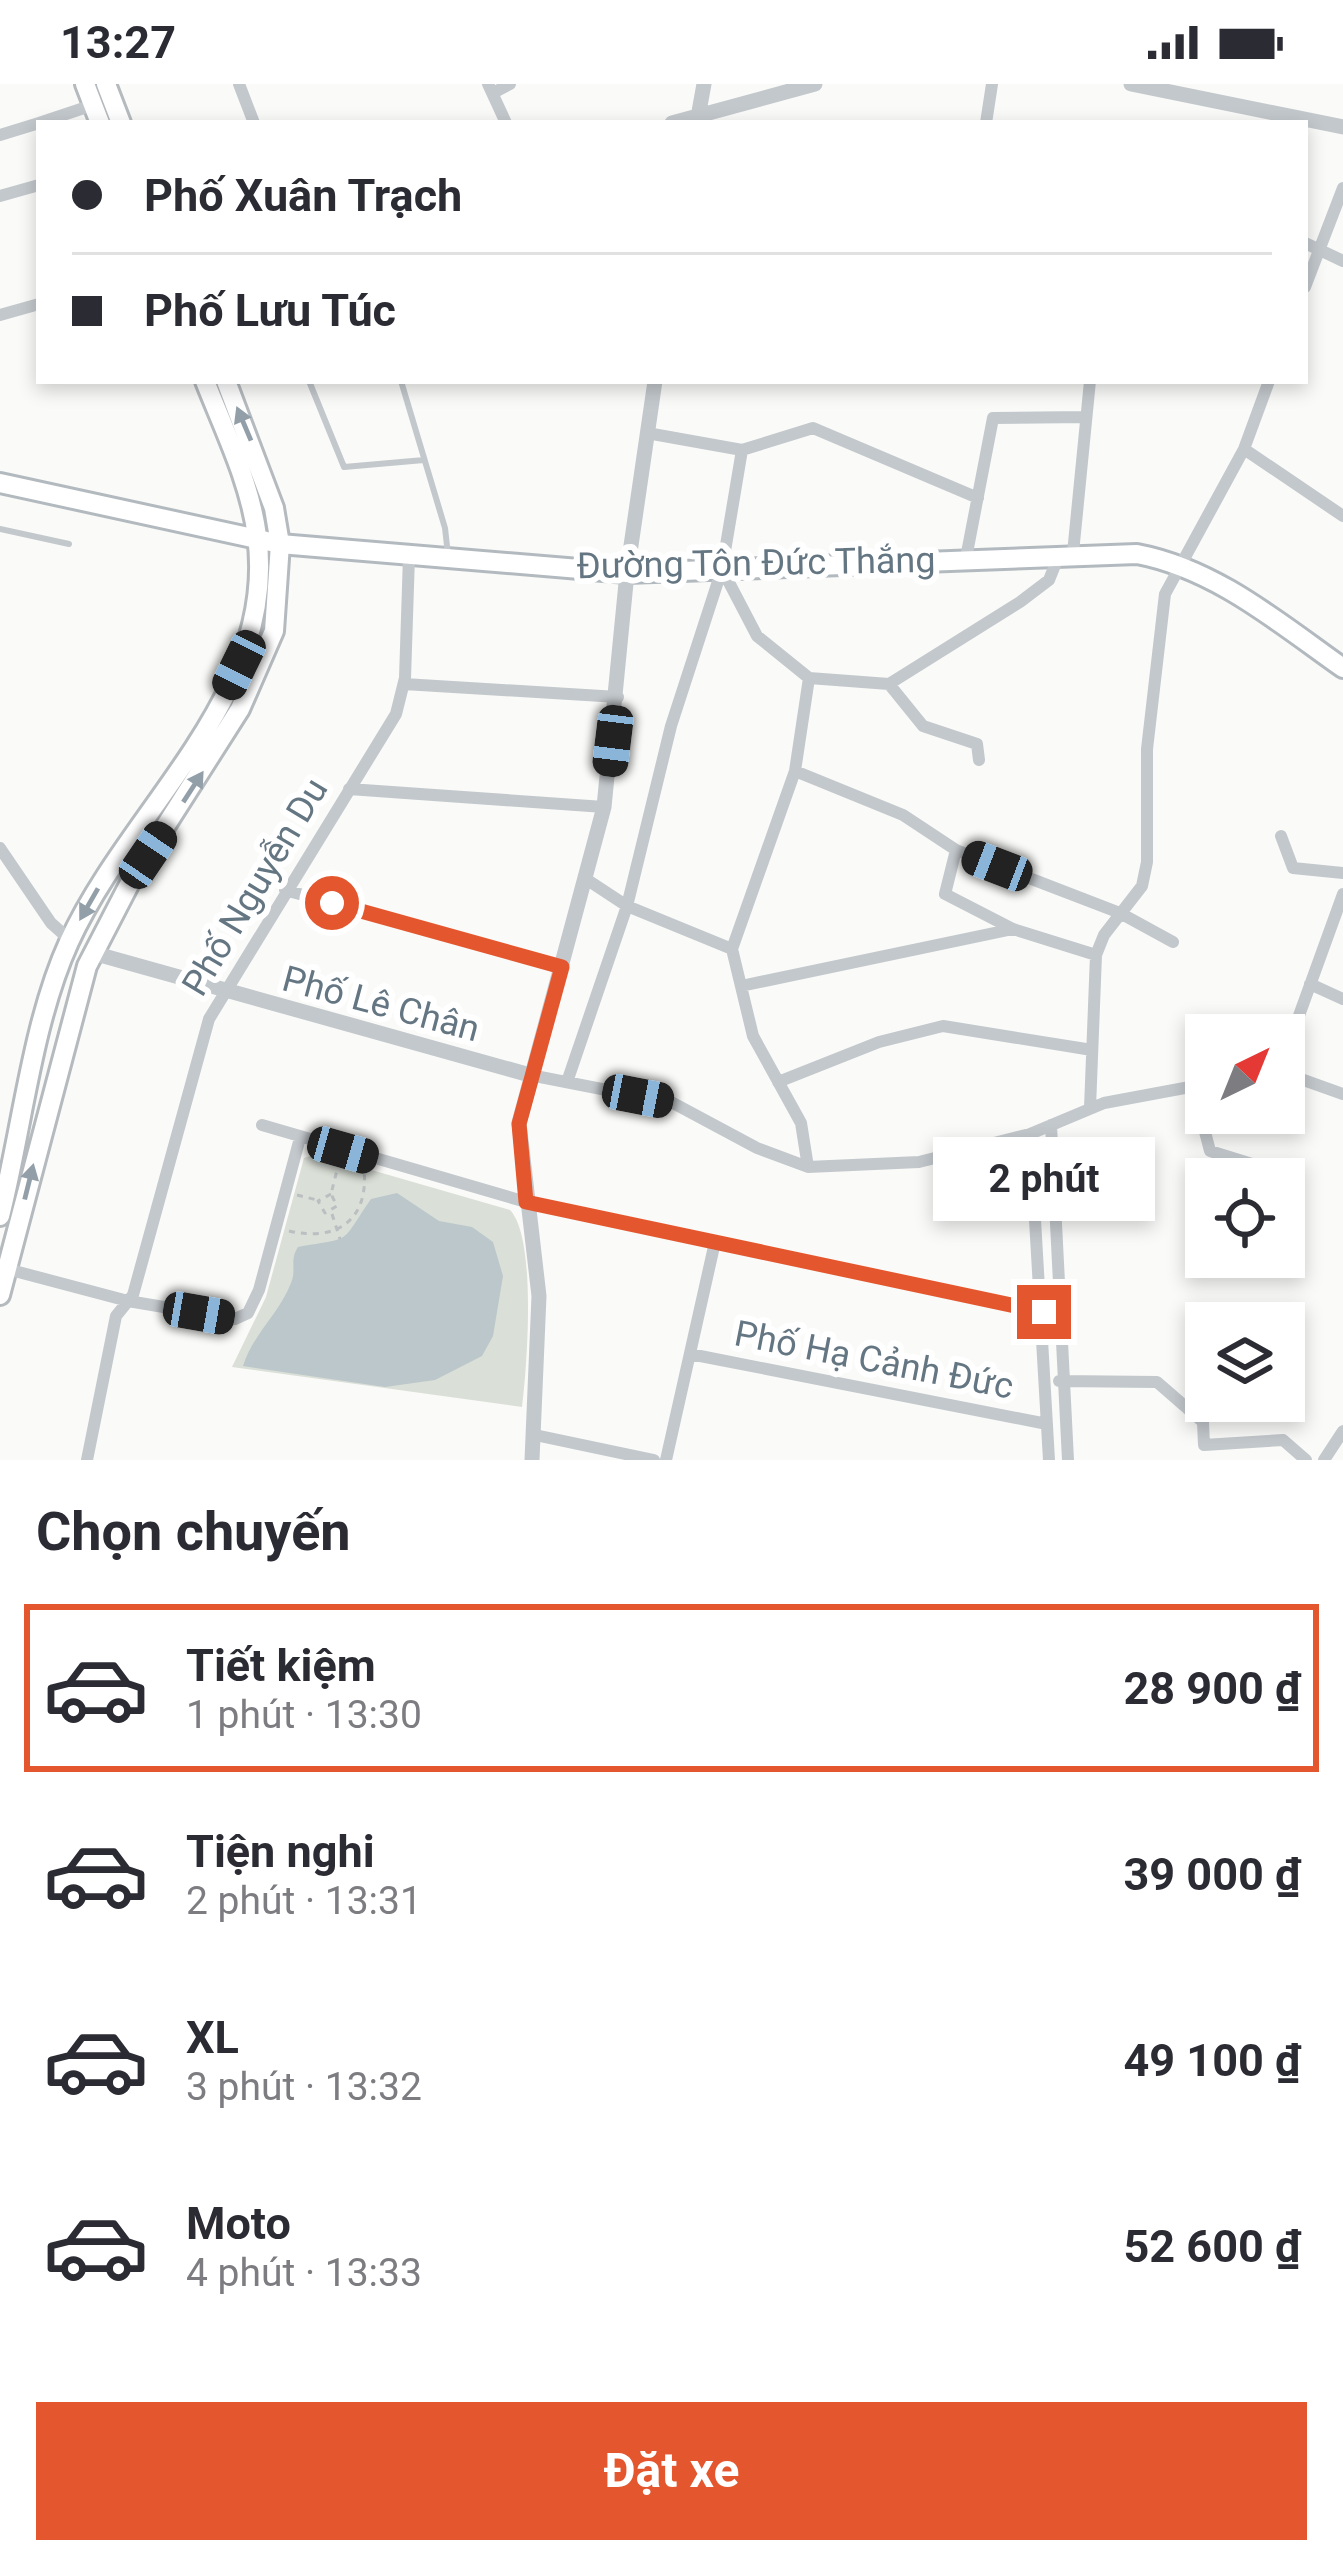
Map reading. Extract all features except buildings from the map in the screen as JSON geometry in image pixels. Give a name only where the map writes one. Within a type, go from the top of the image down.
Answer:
[{"type":"main road","points":[[85,84],[96,114]]},
{"type":"main road","points":[[106,84],[121,120]]},
{"type":"main road","points":[[0,1216],[50,996],[70,940],[239,665],[257,607],[258,540],[245,484],[206,384]]},
{"type":"main road","points":[[0,1295],[74,1004],[93,953],[133,877],[204,770],[257,676],[274,631],[280,544],[268,484],[227,384]]},
{"type":"main road","name":"Đường Tôn Đức Thắng","points":[[0,483],[280,544],[627,573],[1137,554],[1182,566],[1259,609],[1343,668]]},
{"type":"street","points":[[239,84],[253,120]]},
{"type":"street","points":[[505,120],[490,89],[510,84]]},
{"type":"street","points":[[704,84],[698,118],[815,84]]},
{"type":"street","points":[[986,120],[992,84]]},
{"type":"street","points":[[1131,84],[1304,120]]},
{"type":"street","points":[[58,120],[96,114]]},
{"type":"street","points":[[1308,121],[1343,128]]},
{"type":"street","points":[[0,135],[36,124]]},
{"type":"street","points":[[0,196],[36,186]]},
{"type":"street","points":[[1308,279],[1343,188]]},
{"type":"street","points":[[1308,243],[1343,261]]},
{"type":"street","points":[[0,315],[36,305]]},
{"type":"street","points":[[532,1460],[538,1279],[519,1124],[604,807],[627,573],[655,384]]},
{"type":"street","points":[[722,569],[757,636],[809,678],[889,684],[1020,602],[1048,580],[1066,554],[1090,384]]},
{"type":"street","points":[[1090,1108],[1096,955],[1142,886],[1147,862],[1150,707],[1166,594],[1244,449],[1269,384]]},
{"type":"street","points":[[966,558],[993,418],[1086,417]]},
{"type":"street","points":[[647,433],[742,450],[813,428],[978,498]]},
{"type":"street","points":[[1244,449],[1343,516]]},
{"type":"street","points":[[567,1082],[627,906],[671,726],[722,569],[742,450]]},
{"type":"street","name":"Phố Nguyễn Du","points":[[87,1460],[116,1316],[128,1301],[221,992],[396,714],[404,684],[409,556]]},
{"type":"street","points":[[808,1167],[801,1123],[752,1036],[732,950],[795,771],[809,678]]},
{"type":"street","points":[[404,684],[618,697]]},
{"type":"street","points":[[889,684],[923,726],[977,744],[979,760]]},
{"type":"street","points":[[795,771],[903,815],[956,850],[1120,913],[1173,942]]},
{"type":"street","points":[[349,789],[604,807]]},
{"type":"street","points":[[1281,836],[1293,868],[1343,873]]},
{"type":"street","points":[[0,848],[51,923],[70,940]]},
{"type":"street","points":[[956,850],[945,894],[1012,929],[1096,955]]},
{"type":"street","points":[[586,879],[627,906],[732,950]]},
{"type":"street","points":[[285,890],[562,967]]},
{"type":"street","points":[[1299,1014],[1343,894]]},
{"type":"street","points":[[741,986],[1012,929]]},
{"type":"street","name":"Phố Lê Chân","points":[[93,953],[530,1075],[673,1103],[757,1148],[808,1167],[919,1162],[1030,1134],[1090,1108],[1185,1088]]},
{"type":"street","points":[[1310,984],[1343,999]]},
{"type":"street","points":[[778,1082],[879,1042],[943,1026],[1092,1050]]},
{"type":"street","points":[[1305,1080],[1343,1094]]},
{"type":"street","points":[[262,1125],[526,1202],[1044,1312]]},
{"type":"street","points":[[1051,1125],[1068,1460]]},
{"type":"street","points":[[1030,1134],[1044,1312],[1048,1460]]},
{"type":"street","points":[[1207,1134],[1210,1151],[1233,1158]]},
{"type":"street","points":[[7,1269],[128,1301],[235,1319],[248,1313],[300,1138]]},
{"type":"street","points":[[666,1460],[715,1242]]},
{"type":"street","name":"Phố Hạ Cảnh Đức","points":[[690,1354],[1048,1424]]},
{"type":"street","points":[[1046,1381],[1157,1382],[1204,1422],[1204,1445],[1283,1440],[1306,1460]]},
{"type":"street","points":[[1324,1460],[1343,1431]]},
{"type":"street","points":[[535,1435],[654,1460]]},
{"type":"lane","points":[[310,384],[344,467],[424,460]]},
{"type":"lane","points":[[402,384],[446,528],[448,559]]},
{"type":"lane","points":[[0,530],[69,544]]},
{"type":"path","points":[[296,1195],[319,1201],[331,1194],[339,1160]]},
{"type":"path","points":[[287,1231],[310,1236],[337,1230],[359,1213],[366,1188],[363,1168]]},
{"type":"path","points":[[331,1194],[337,1202],[331,1212],[340,1239]]},
{"type":"path","points":[[319,1201],[321,1210],[331,1212]]},
{"type":"shaded area","points":[[316,1154],[510,1210],[524,1247],[527,1274],[522,1407],[232,1367],[266,1297],[304,1158]]},
{"type":"shaded area","points":[[397,1193],[439,1221],[472,1227],[493,1242],[503,1276],[493,1336],[482,1356],[435,1380],[385,1387],[243,1366],[286,1294],[298,1247],[344,1236],[371,1199]]},
{"type":"route","points":[[332,903],[562,967],[519,1124],[526,1202],[1044,1312]]}]
